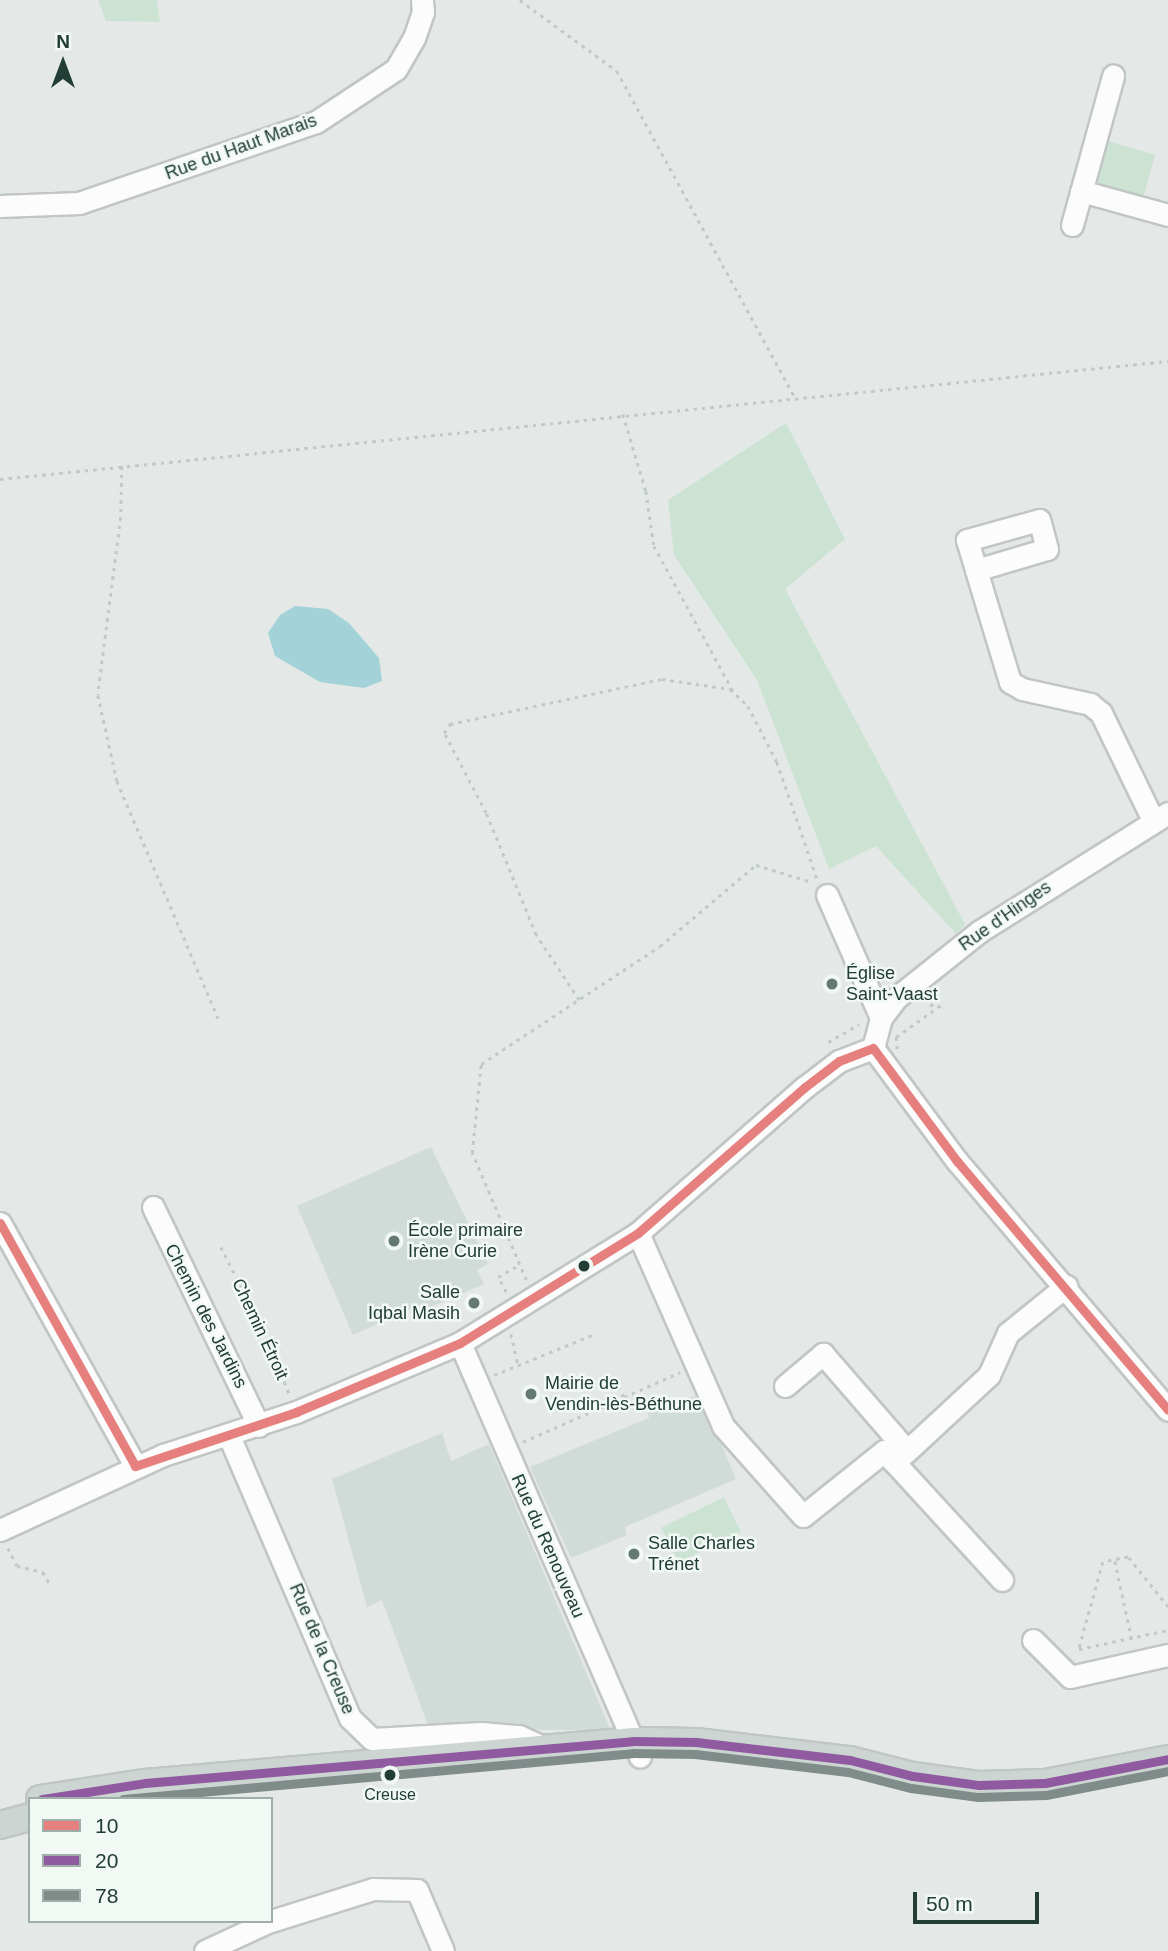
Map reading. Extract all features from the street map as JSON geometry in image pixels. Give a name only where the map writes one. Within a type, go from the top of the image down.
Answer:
[{"type":"main road","points":[[170,1797],[579,1759],[637,1748],[695,1742],[862,1762],[913,1776],[1014,1786],[1168,1759]]},
{"type":"main road","points":[[53,1797],[145,1783],[540,1746],[637,1748]]},
{"type":"main road","points":[[0,1809],[28,1802]]},
{"type":"main road","points":[[0,1825],[28,1818]]},
{"type":"street","name":"Rue du Haut Marais","points":[[0,206],[79,202],[316,122],[396,69],[414,38],[423,12],[422,0]]},
{"type":"street","points":[[1072,225],[1113,76]]},
{"type":"street","points":[[1081,191],[1168,215]]},
{"type":"street","points":[[976,570],[1010,682],[1022,689],[1090,704],[1101,713],[1161,816]]},
{"type":"street","name":"Rue d'Hinges","points":[[878,1056],[877,1009],[896,998],[980,931],[1161,816]]},
{"type":"street","points":[[827,895],[877,1009]]},
{"type":"street","points":[[0,1530],[135,1466],[296,1412],[460,1343],[638,1233],[839,1061],[878,1056],[957,1161],[1066,1286],[1168,1410]]},
{"type":"street","name":"Chemin des Jardins","points":[[153,1207],[259,1426]]},
{"type":"street","points":[[0,1223],[135,1466]]},
{"type":"street","points":[[638,1233],[723,1426],[803,1516],[884,1451],[901,1457]]},
{"type":"street","points":[[901,1457],[989,1375],[1008,1333],[1066,1286]]},
{"type":"street","name":"Rue du Renouveau","points":[[460,1343],[637,1748]]},
{"type":"street","points":[[785,1386],[822,1354],[901,1457],[1002,1580]]},
{"type":"street","name":"Rue de la Creuse","points":[[229,1436],[350,1718],[372,1739],[481,1733],[519,1736],[540,1746]]},
{"type":"street","points":[[1034,1640],[1070,1677],[1168,1655]]},
{"type":"street","points":[[273,1920],[373,1889],[417,1890],[443,1951]]},
{"type":"street","points":[[205,1951],[267,1923]]},
{"type":"path","points":[[520,0],[617,71],[795,397]]},
{"type":"path","points":[[0,479],[1168,361]]},
{"type":"path","points":[[624,414],[646,491],[654,546],[734,693]]},
{"type":"path","points":[[122,466],[121,517],[98,695],[117,781],[218,1018]]},
{"type":"path","points":[[534,1299],[472,1153],[481,1064],[579,1000],[660,946],[756,865],[820,884],[777,762],[748,706],[734,693],[717,685],[702,688],[662,679],[450,724],[444,733],[486,813],[536,935],[579,1000]]},
{"type":"path","points":[[878,1056],[897,1051],[896,1037],[941,1005]]},
{"type":"path","points":[[828,1042],[861,1023],[877,1009]]},
{"type":"path","name":"Chemin Étroit","points":[[221,1247],[269,1342],[296,1412]]},
{"type":"path","points":[[518,1365],[505,1317],[499,1306],[510,1300],[498,1277],[519,1265]]},
{"type":"path","points":[[477,1383],[595,1334]]},
{"type":"path","points":[[506,1450],[696,1365]]},
{"type":"path","points":[[614,1378],[624,1397]]},
{"type":"path","points":[[9,1550],[17,1566],[43,1572],[51,1586]]},
{"type":"path","points":[[1168,1607],[1128,1557],[1103,1562],[1079,1649],[1168,1630]]},
{"type":"path","points":[[1115,1561],[1137,1662]]},
{"type":"shaded area","name":"École primaire Irène Curie","points":[[431,1147],[488,1264],[477,1270],[484,1284],[424,1310],[421,1304],[353,1335],[297,1206]]},
{"type":"shaded area","points":[[701,1395],[736,1479],[625,1527],[627,1535],[571,1558],[530,1467],[649,1418],[648,1413],[679,1399]]},
{"type":"shaded area","points":[[442,1433],[451,1461],[489,1444],[611,1731],[429,1728],[382,1600],[367,1607],[332,1479]]},
{"type":"green space","points":[[98,0],[157,0],[160,22],[106,21]]},
{"type":"green space","points":[[1102,139],[1155,155],[1143,199],[1100,188],[1092,178]]},
{"type":"green space","points":[[786,423],[845,539],[785,589],[965,924],[956,934],[876,846],[829,869],[757,680],[674,555],[668,500]]},
{"type":"green space","points":[[724,1497],[741,1532],[678,1563],[661,1528]]},
{"type":"water","points":[[295,606],[328,609],[349,623],[379,658],[382,681],[364,688],[320,682],[275,656],[268,633],[280,615]]},
{"type":"transit line","name":"10","points":[[873,1048],[957,1161],[1168,1410]]},
{"type":"transit line","name":"10","points":[[135,1466],[296,1412],[460,1343],[638,1233],[805,1087],[839,1061],[873,1048]]},
{"type":"transit line","name":"10","points":[[0,1223],[135,1466]]},
{"type":"transit line","name":"20","points":[[55,1797],[145,1783],[634,1741],[696,1742],[850,1760],[913,1776],[979,1785],[1045,1783],[1168,1759]]},
{"type":"transit line","name":"78","points":[[145,1797],[634,1753],[695,1754],[848,1772],[911,1788],[978,1797],[1046,1795],[1168,1771]]},
{"type":"place","name":"Église Saint-Vaast","points":[[832,984]]},
{"type":"place","name":"École primaire Irène Curie","points":[[394,1241]]},
{"type":"place","name":"Salle Iqbal Masih","points":[[474,1303]]},
{"type":"place","name":"Mairie de Vendin-lès-Béthune","points":[[531,1394]]},
{"type":"place","name":"Salle Charles Trénet","points":[[634,1554]]},
{"type":"place","name":"Creuse","points":[[390,1775]]}]
